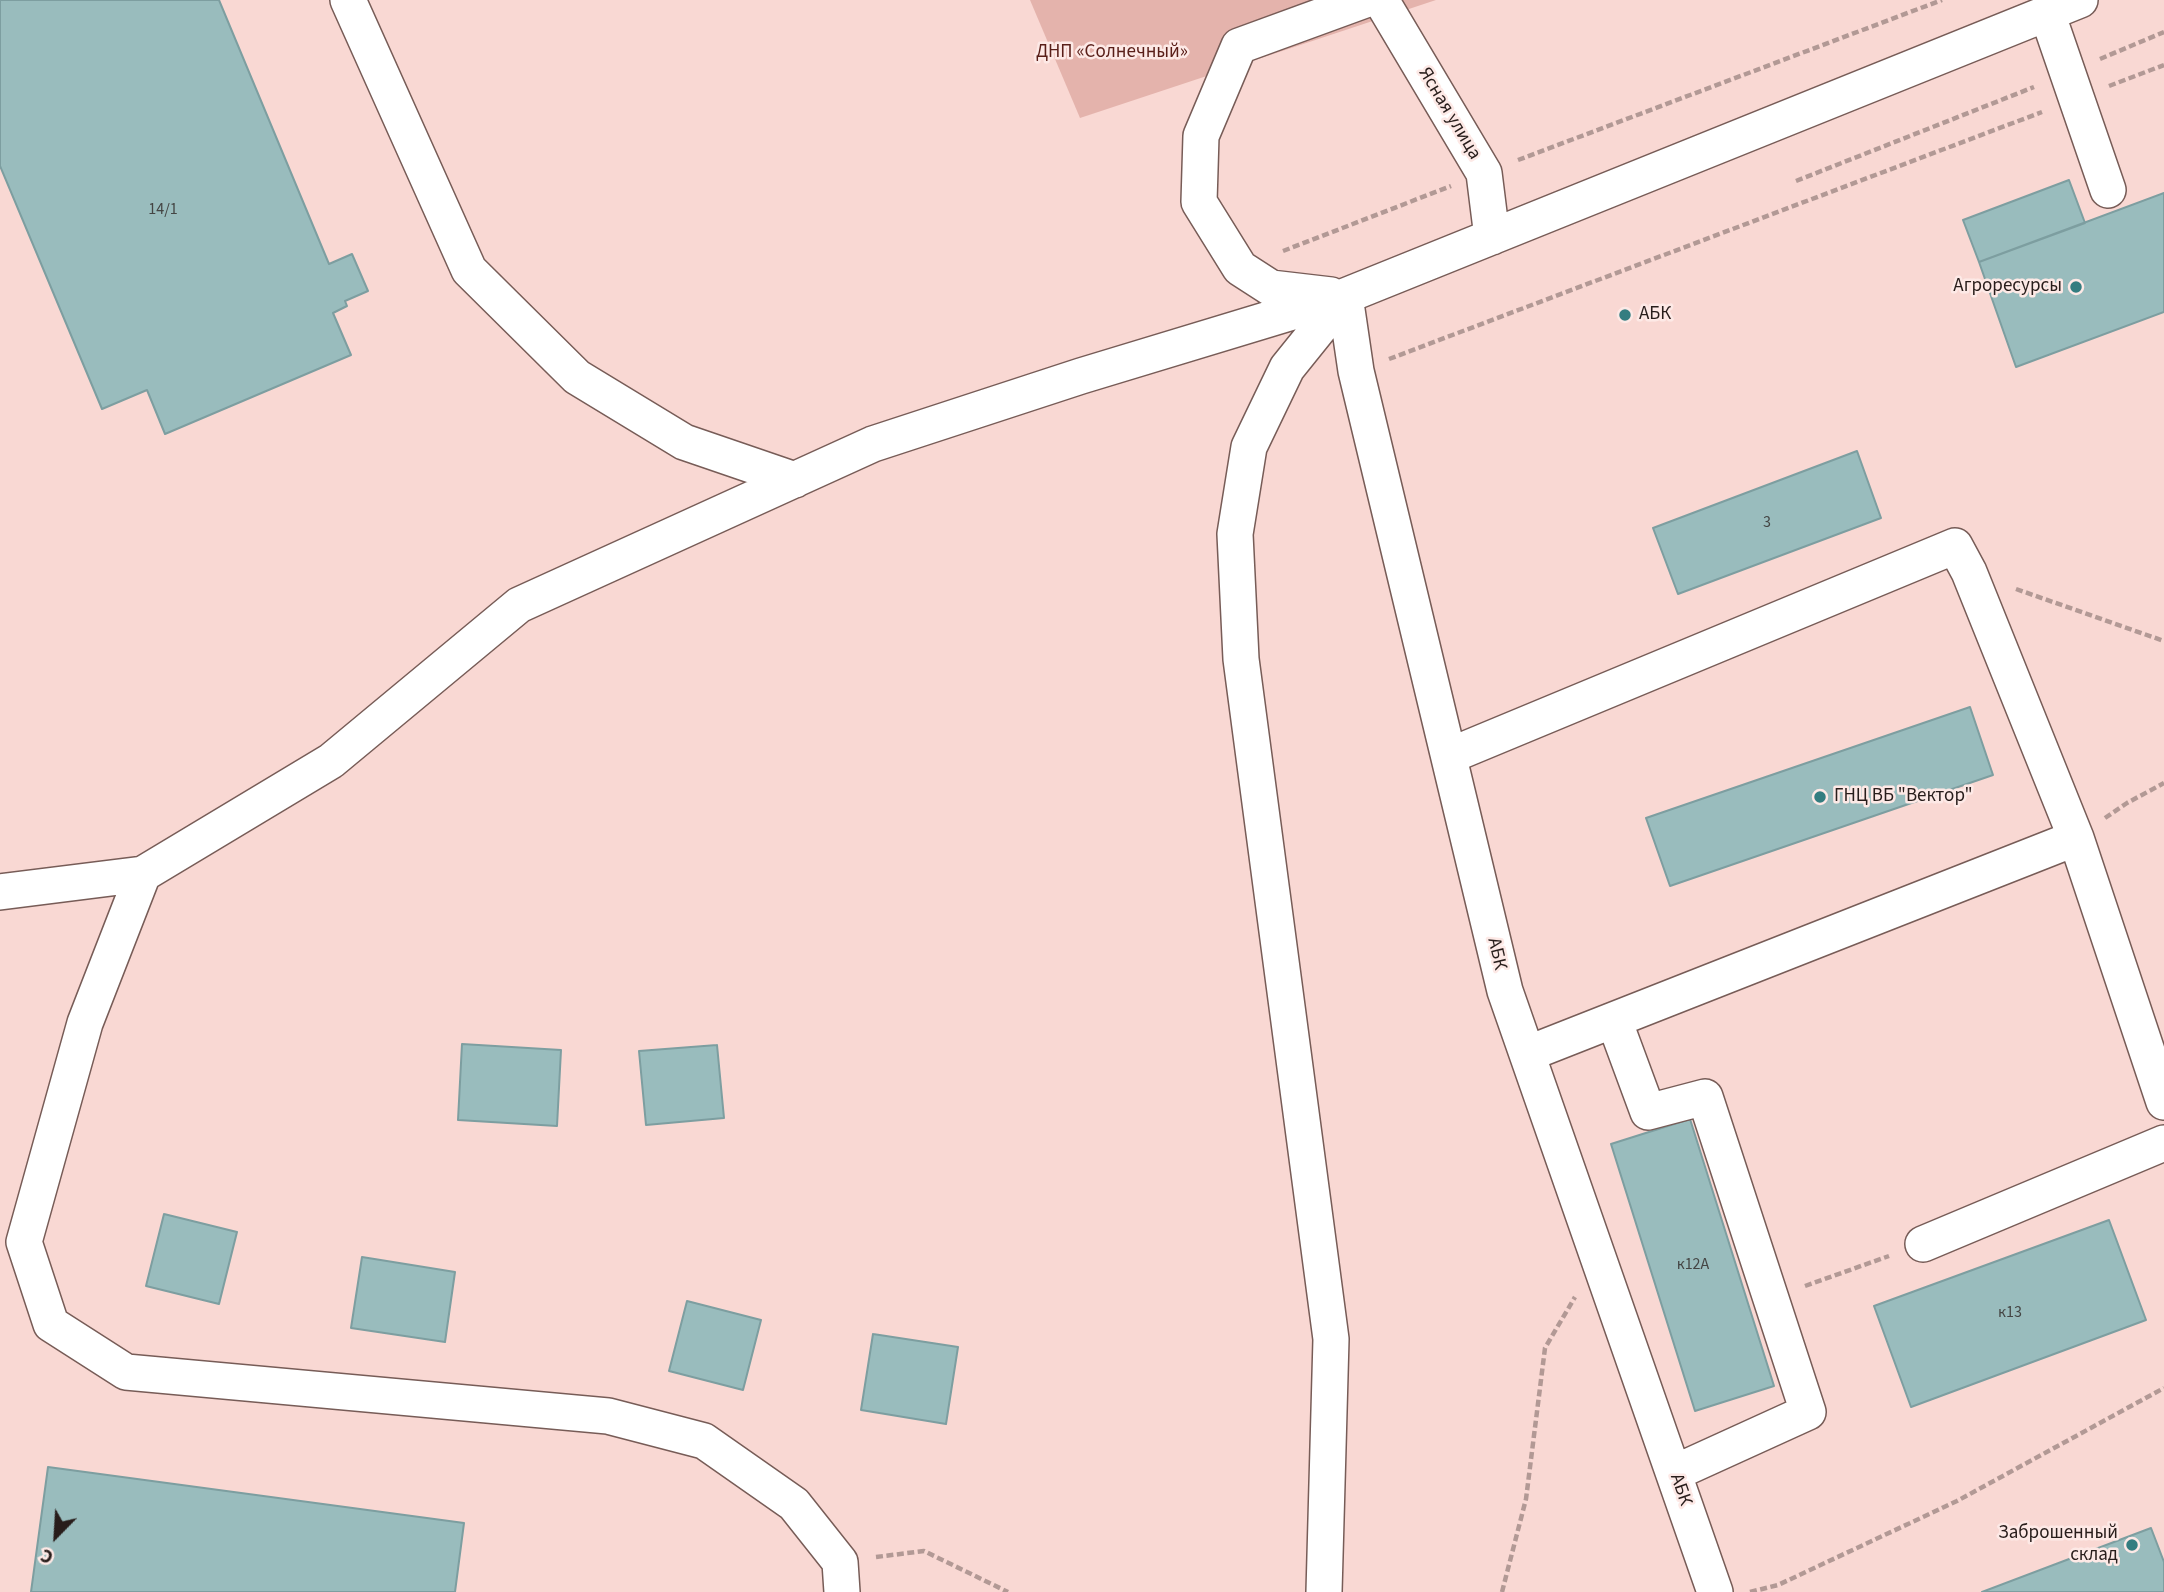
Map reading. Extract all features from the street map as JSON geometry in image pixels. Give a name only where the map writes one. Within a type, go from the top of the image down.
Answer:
[{"type":"street","points":[[348,0],[469,270],[577,377],[684,442],[795,480]]},
{"type":"street","points":[[1345,296],[1271,288],[1240,268],[1199,202],[1200,136],[1239,46],[1365,0]]},
{"type":"street","name":"Ясная улица","points":[[1381,0],[1483,173],[1492,237]]},
{"type":"street","points":[[0,892],[143,874],[331,761],[519,605],[873,444],[1081,376],[1345,296],[2080,0]]},
{"type":"street","points":[[2047,13],[2108,190]]},
{"type":"street","points":[[1324,1592],[1331,1339],[1241,659],[1235,534],[1249,447],[1287,369],[1345,296]]},
{"type":"street","name":"АБК","points":[[1345,296],[1356,371],[1505,991],[1715,1592]]},
{"type":"street","points":[[1449,756],[1955,546],[1969,572],[2076,838],[2164,1102]]},
{"type":"street","points":[[1527,1054],[2076,838]]},
{"type":"street","points":[[143,874],[85,1023],[23,1242],[51,1324],[126,1372],[608,1416],[704,1441],[794,1504],[841,1577]]},
{"type":"street","points":[[1614,1020],[1648,1112],[1704,1097],[1808,1412],[1674,1474]]},
{"type":"street","points":[[1923,1244],[2164,1143]]},
{"type":"path","points":[[1240,268],[1942,0]]},
{"type":"path","points":[[1356,371],[2072,86],[2164,32]]},
{"type":"path","points":[[1796,181],[2072,86],[2164,65]]},
{"type":"path","points":[[1969,572],[2164,641]]},
{"type":"path","points":[[2076,838],[2127,803],[2164,783]]},
{"type":"path","points":[[1771,1298],[1923,1244]]},
{"type":"path","points":[[1502,1592],[1525,1499],[1545,1348],[1598,1257]]},
{"type":"path","points":[[1750,1592],[1778,1585],[1957,1501],[2164,1388]]},
{"type":"path","points":[[841,1577],[924,1551],[1009,1592]]},
{"type":"green space","name":"ДНП «Солнечный»","points":[[1030,0],[1436,0],[1080,118]]},
{"type":"building","points":[[0,0],[219,0],[329,264],[352,254],[368,291],[345,301],[347,306],[333,313],[351,355],[165,434],[147,390],[102,409],[0,166]]},
{"type":"building","points":[[2069,180],[2085,223],[1979,262],[1963,220]]},
{"type":"building","name":"Агроресурсы","points":[[2164,193],[2164,312],[2016,367],[1979,262]]},
{"type":"building","points":[[1857,451],[1881,518],[1678,594],[1653,528]]},
{"type":"building","name":"ГНЦ ВБ \"Вектор\"","points":[[1970,707],[1993,775],[1670,886],[1646,818]]},
{"type":"building","points":[[462,1044],[561,1050],[557,1126],[458,1120]]},
{"type":"building","points":[[717,1045],[724,1118],[646,1125],[639,1051]]},
{"type":"building","points":[[1690,1119],[1774,1386],[1695,1411],[1611,1144]]},
{"type":"building","points":[[164,1214],[237,1232],[219,1304],[146,1286]]},
{"type":"building","points":[[2109,1220],[2146,1320],[1911,1407],[1874,1306]]},
{"type":"building","points":[[362,1257],[455,1272],[445,1342],[351,1328]]},
{"type":"building","points":[[687,1301],[761,1320],[743,1390],[669,1371]]},
{"type":"building","points":[[873,1334],[958,1347],[946,1424],[861,1410]]},
{"type":"building","points":[[48,1467],[464,1523],[455,1592],[31,1592]]},
{"type":"building","name":"Заброшенный склад","points":[[2151,1528],[2164,1562],[2164,1592],[1982,1592]]},
{"type":"place","name":"Агроресурсы","points":[[2076,287]]},
{"type":"place","name":"АБК","points":[[1625,315]]},
{"type":"place","name":"ГНЦ ВБ \"Вектор\"","points":[[1820,797]]},
{"type":"place","name":"Заброшенный склад","points":[[2132,1545]]}]
